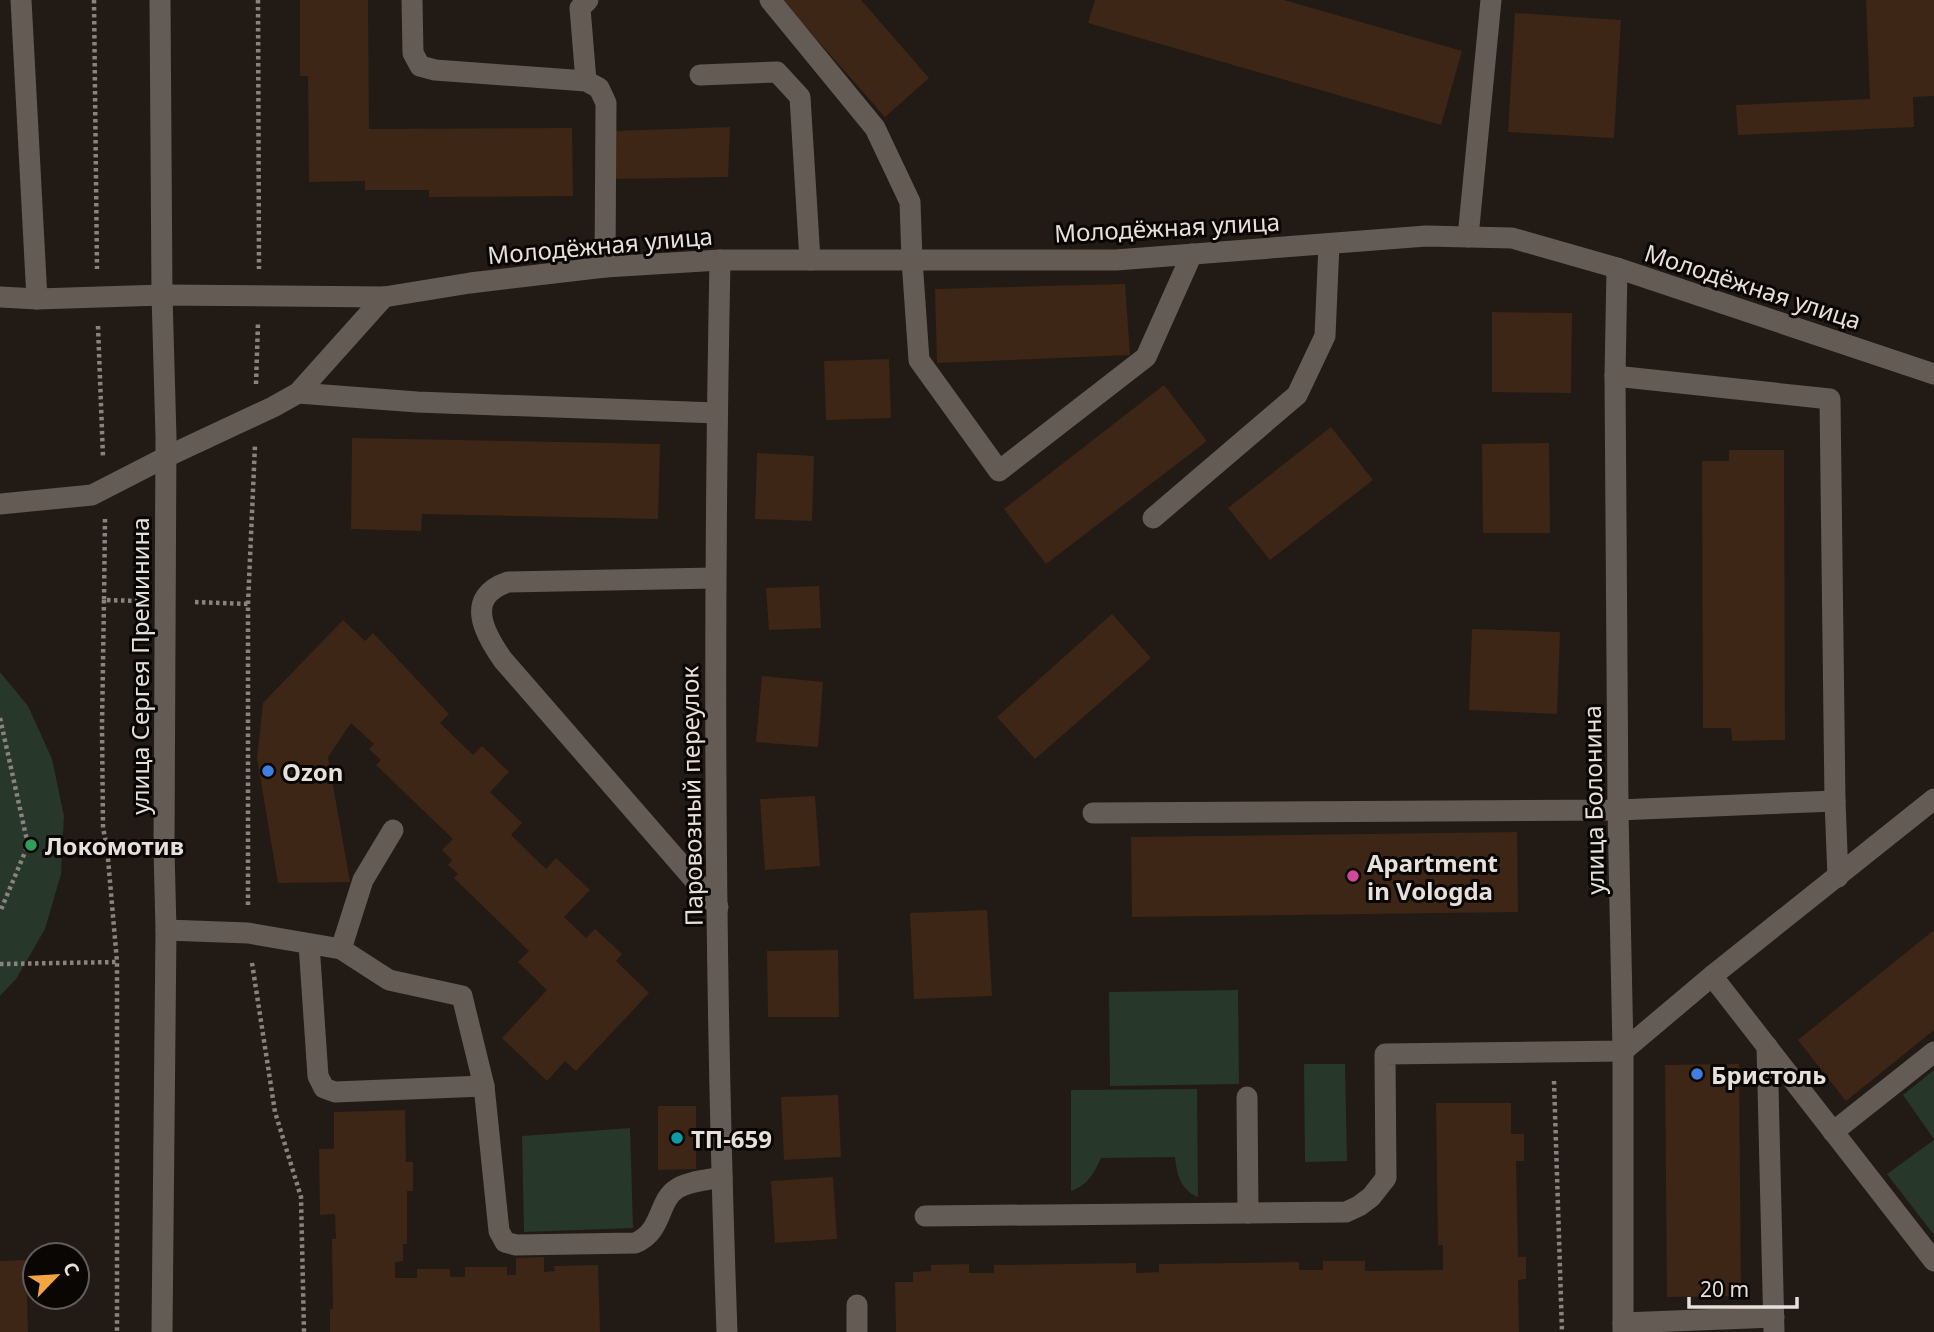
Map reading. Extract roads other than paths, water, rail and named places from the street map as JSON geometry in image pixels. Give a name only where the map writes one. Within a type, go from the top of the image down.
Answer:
[{"type":"street","points":[[21,0],[37,299]]},
{"type":"street","name":"улица Сергея Преминина","points":[[160,0],[166,457],[166,930],[162,1332]]},
{"type":"street","points":[[412,0],[413,53],[421,66],[435,70],[586,81],[599,88],[606,103],[605,267]]},
{"type":"street","points":[[586,81],[580,8],[588,0]]},
{"type":"street","points":[[770,0],[875,128],[910,202],[919,360],[999,471],[1146,357],[1192,254]]},
{"type":"street","points":[[1468,237],[1491,0]]},
{"type":"street","points":[[700,75],[777,72],[800,97],[810,260]]},
{"type":"street","name":"Молодёжная улица","points":[[0,297],[384,297],[470,283],[605,267],[720,260],[1116,260],[1426,236],[1512,238],[1617,268],[1934,374]]},
{"type":"street","points":[[1153,518],[1297,396],[1325,336],[1329,244]]},
{"type":"street","name":"Паровозный переулок","points":[[720,260],[715,578],[722,1177],[727,1332]]},
{"type":"street","name":"улица Болонина","points":[[1617,268],[1615,376],[1618,810],[1623,1051],[1623,1327]]},
{"type":"street","points":[[0,504],[92,495],[298,393],[384,297]]},
{"type":"street","points":[[1615,376],[1830,399],[1838,877]]},
{"type":"street","points":[[298,393],[417,402],[717,413]]},
{"type":"street","points":[[715,578],[508,582],[494,587],[485,597],[481,611],[489,640],[503,660],[718,906]]},
{"type":"street","points":[[925,1216],[1346,1212],[1371,1197],[1386,1178],[1385,1054],[1623,1051],[1712,976],[1934,799]]},
{"type":"street","points":[[1093,813],[1618,810],[1835,800]]},
{"type":"street","points":[[341,949],[363,880],[393,830]]},
{"type":"street","points":[[166,930],[248,933],[341,949],[388,980],[462,996],[484,1086],[499,1231],[505,1242],[516,1245],[635,1243],[651,1233],[669,1196],[676,1189],[722,1177]]},
{"type":"street","points":[[309,944],[318,1076],[324,1087],[335,1092],[484,1086]]},
{"type":"street","points":[[1712,976],[1934,1261]]},
{"type":"street","points":[[1623,1327],[1774,1325],[1767,1046]]},
{"type":"street","points":[[1833,1132],[1934,1052]]},
{"type":"street","points":[[1247,1097],[1248,1213]]},
{"type":"street","points":[[857,1305],[858,1332]]},
{"type":"place","name":"Ozon","points":[[268,771]]},
{"type":"place","name":"Локомотив","points":[[31,845]]},
{"type":"place","name":"Apartment in Vologda","points":[[1353,876]]},
{"type":"place","name":"Бристоль","points":[[1697,1074]]},
{"type":"place","name":"ТП-659","points":[[677,1138]]}]
